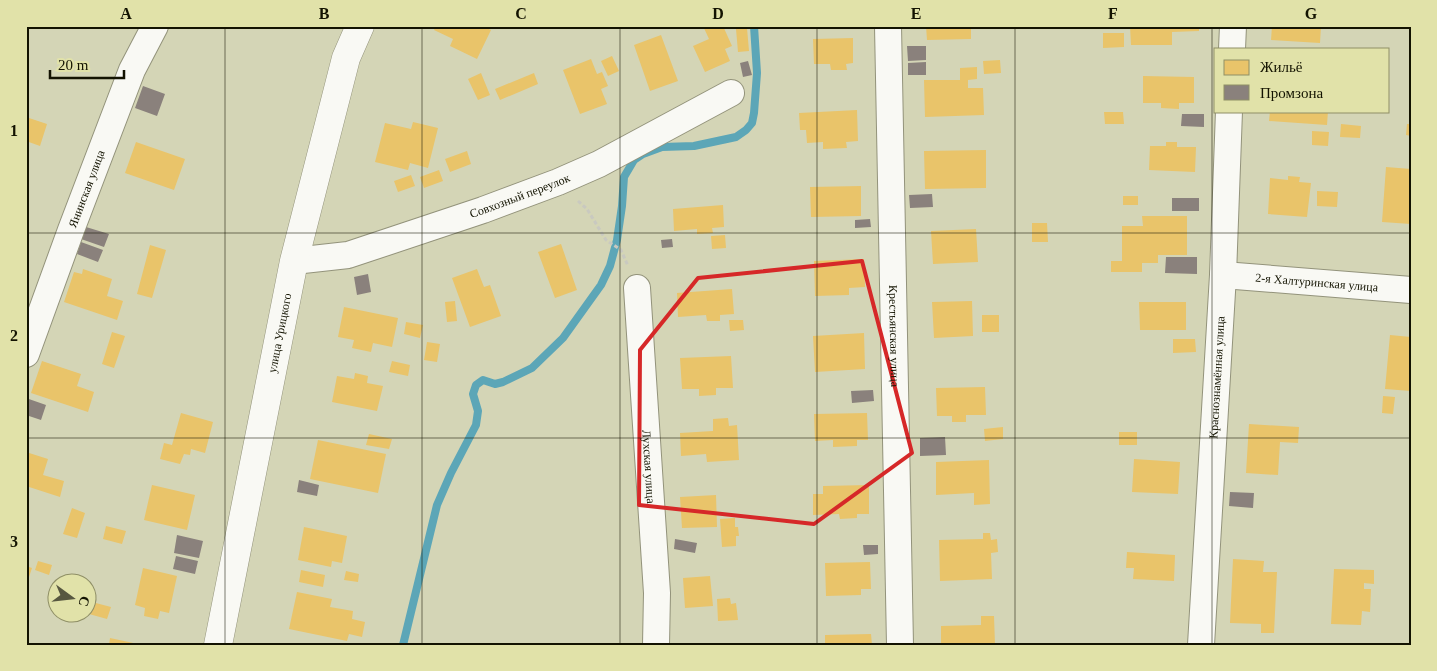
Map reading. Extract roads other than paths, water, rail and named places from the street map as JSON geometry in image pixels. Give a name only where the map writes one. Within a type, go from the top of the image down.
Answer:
[{"type":"main road","name":"улица Урицкого","points":[[218,645],[294,261],[346,58],[360,26]]},
{"type":"street","name":"Янинская улица","points":[[26,354],[70,230],[128,79],[155,26]]},
{"type":"street","name":"Крестьянская улица","points":[[888,26],[900,645]]},
{"type":"street","points":[[1232,26],[1232,48]]},
{"type":"street","name":"Совхозный переулок","points":[[294,261],[348,255],[483,210],[558,182],[599,164],[731,93]]},
{"type":"street","name":"Краснознамённая улица","points":[[1201,645],[1223,275],[1229,112]]},
{"type":"street","name":"2-я Халтуринская улица","points":[[1223,275],[1411,290]]},
{"type":"street","name":"Лухская улица","points":[[637,288],[657,594],[656,645]]},
{"type":"waterway","points":[[403,645],[437,505],[476,425],[478,411],[473,394],[476,385],[483,380],[495,384],[503,382],[532,368],[563,338],[601,285],[610,266],[617,240],[624,177],[634,160],[643,154],[662,147],[694,146],[736,137],[752,123],[757,73],[754,26]]}]
